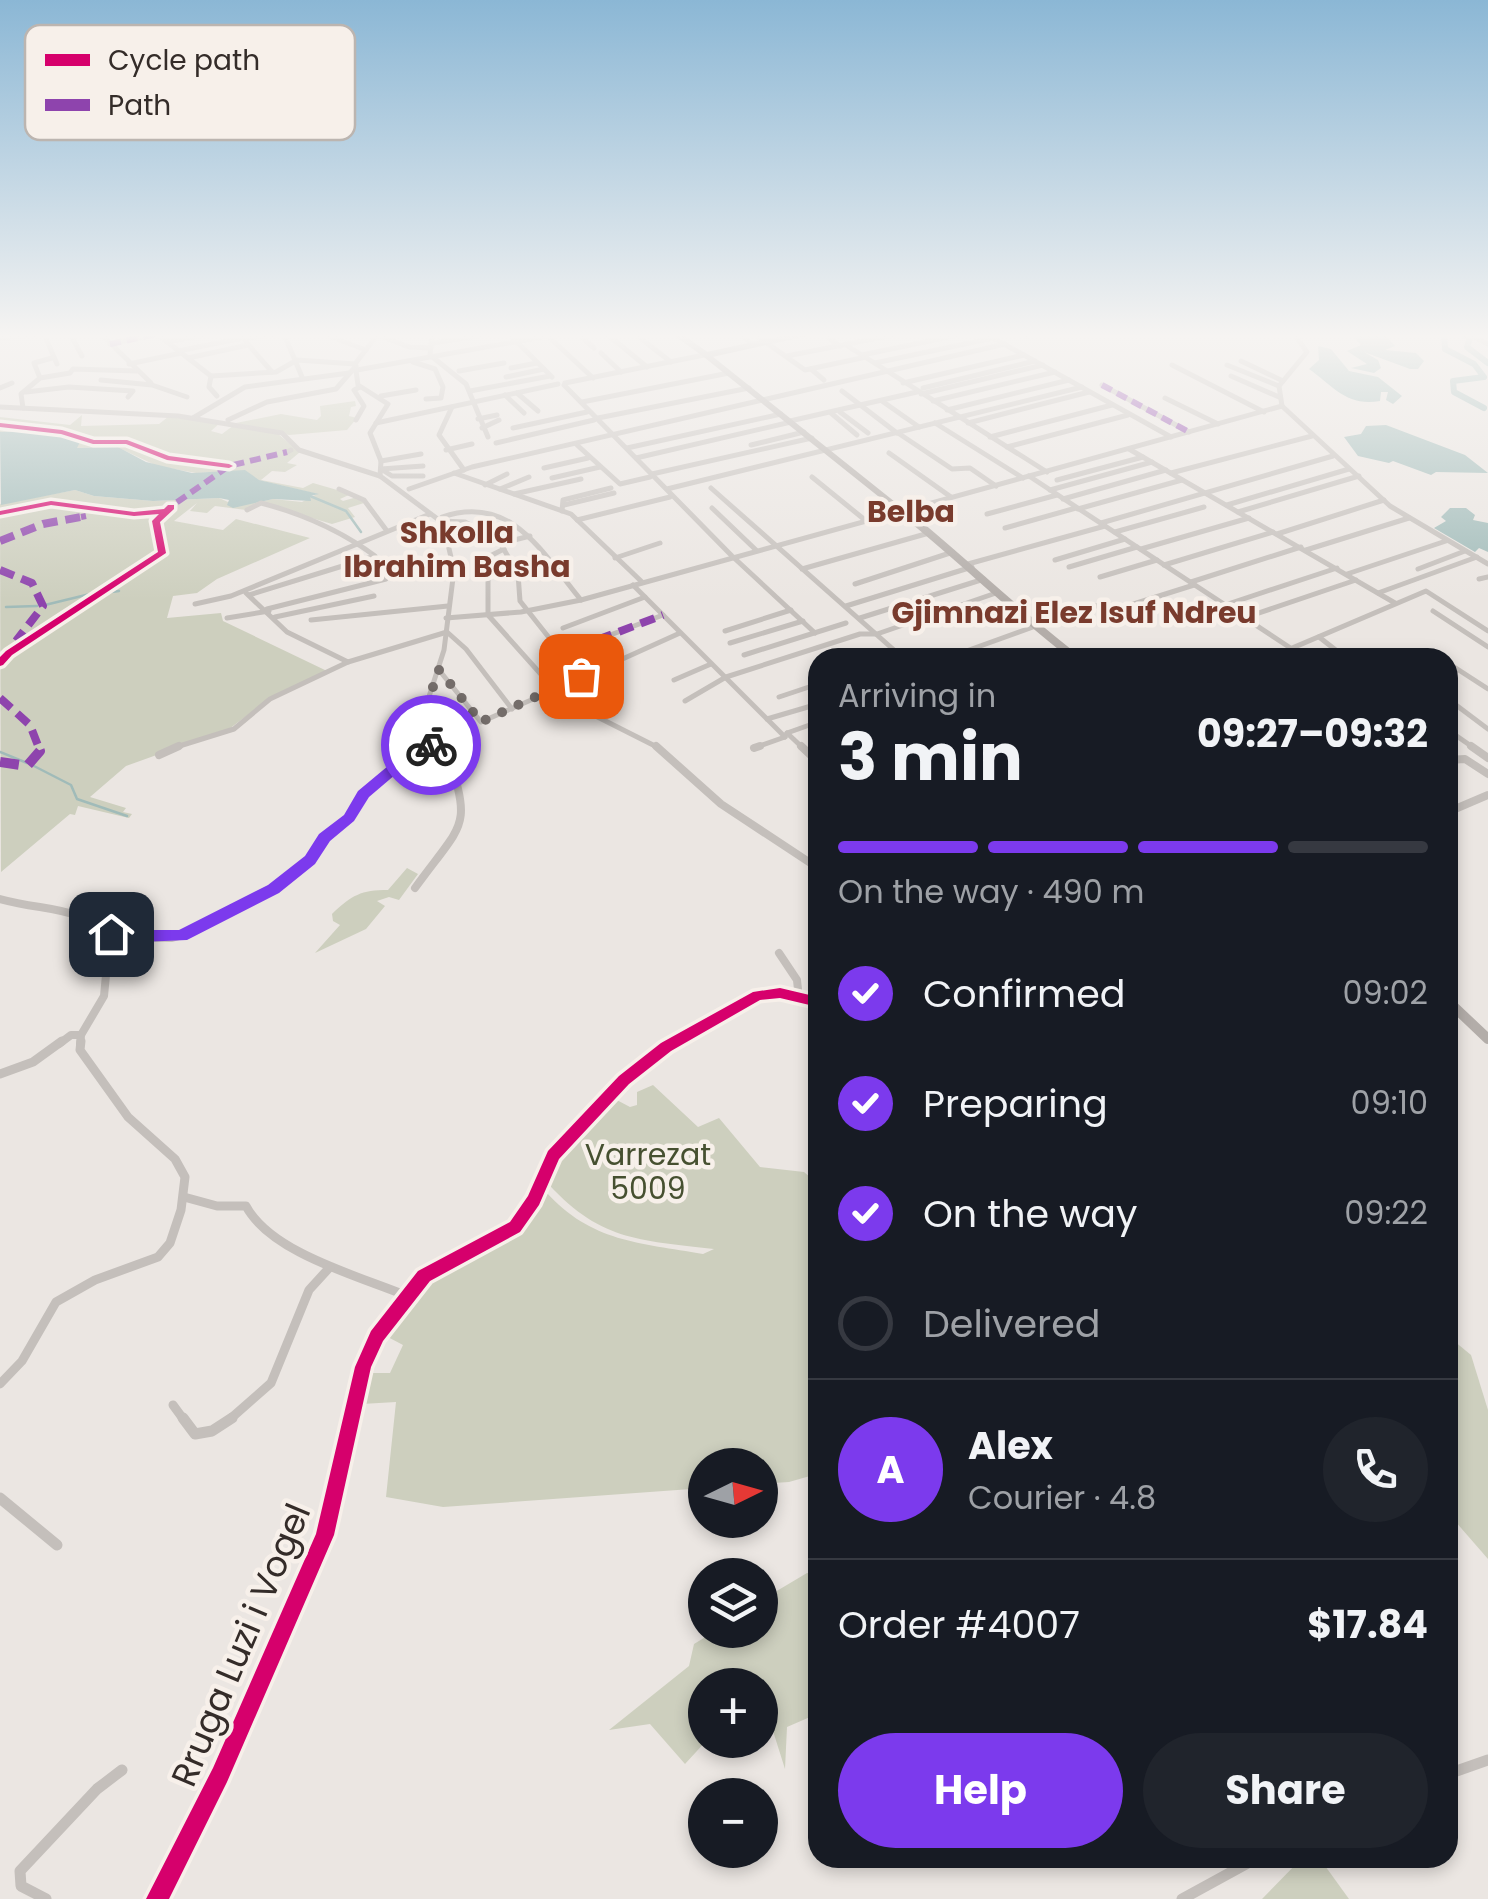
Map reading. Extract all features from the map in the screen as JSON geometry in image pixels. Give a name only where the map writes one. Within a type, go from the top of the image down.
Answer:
[{"type":"main road","points":[[792,423],[970,565],[1032,626],[1062,648]]},
{"type":"main road","points":[[1458,1010],[1488,1039]]},
{"type":"street","points":[[224,423],[282,433],[299,450],[324,455],[340,466],[364,473],[421,454]]},
{"type":"street","points":[[382,423],[376,424],[370,436],[380,467],[446,528],[454,560],[447,632],[424,712],[442,740],[464,804],[464,817],[415,888]]},
{"type":"street","points":[[444,423],[439,431],[446,450],[464,470]]},
{"type":"street","points":[[479,423],[488,437]]},
{"type":"street","points":[[482,428],[491,423]]},
{"type":"street","points":[[514,428],[539,423]]},
{"type":"street","points":[[496,443],[581,423]]},
{"type":"street","points":[[599,423],[730,557],[815,633]]},
{"type":"street","points":[[409,489],[464,470],[668,423]]},
{"type":"street","points":[[627,448],[743,423]]},
{"type":"street","points":[[636,458],[783,423]]},
{"type":"street","points":[[842,423],[857,435]]},
{"type":"street","points":[[855,423],[868,432]]},
{"type":"street","points":[[884,423],[952,469],[970,468],[996,486]]},
{"type":"street","points":[[912,423],[919,428]]},
{"type":"street","points":[[577,520],[935,423],[1050,490],[1290,648]]},
{"type":"street","points":[[968,423],[1047,472]]},
{"type":"street","points":[[990,437],[1045,423]]},
{"type":"street","points":[[1007,447],[1098,423]]},
{"type":"street","points":[[1145,423],[1171,437]]},
{"type":"street","points":[[1171,423],[1188,432]]},
{"type":"street","points":[[446,618],[582,600],[1223,423]]},
{"type":"street","points":[[1299,423],[1408,518],[1488,564]]},
{"type":"street","points":[[1292,428],[1304,427]]},
{"type":"street","points":[[576,444],[620,484],[808,435]]},
{"type":"street","points":[[751,445],[808,435]]},
{"type":"street","points":[[612,436],[651,476]]},
{"type":"street","points":[[987,514],[1313,436]]},
{"type":"street","points":[[446,450],[472,444]]},
{"type":"street","points":[[1130,449],[1395,603]]},
{"type":"street","points":[[380,467],[409,451]]},
{"type":"street","points":[[890,453],[951,498]]},
{"type":"street","points":[[846,606],[1333,456]]},
{"type":"street","points":[[1057,480],[1144,457]]},
{"type":"street","points":[[544,468],[588,458]]},
{"type":"street","points":[[1050,490],[1152,462]]},
{"type":"street","points":[[380,467],[424,466]]},
{"type":"street","points":[[380,467],[392,476],[423,476]]},
{"type":"street","points":[[552,478],[600,467]]},
{"type":"street","points":[[1227,505],[1350,469]]},
{"type":"street","points":[[454,474],[563,508],[642,582]]},
{"type":"street","points":[[485,484],[507,474]]},
{"type":"street","points":[[1238,512],[1359,476]]},
{"type":"street","points":[[500,489],[529,477]]},
{"type":"street","points":[[812,477],[864,520]]},
{"type":"street","points":[[514,494],[582,478]]},
{"type":"street","points":[[1004,528],[1182,480]]},
{"type":"street","points":[[339,488],[364,500],[387,532]]},
{"type":"street","points":[[711,488],[891,648]]},
{"type":"street","points":[[563,508],[613,490]]},
{"type":"street","points":[[1100,577],[1275,533],[1384,500]]},
{"type":"street","points":[[195,604],[374,558],[334,525],[316,518],[260,504],[247,510]]},
{"type":"street","points":[[1115,532],[1204,507]]},
{"type":"street","points":[[712,508],[756,550]]},
{"type":"street","points":[[439,520],[458,510],[507,520],[530,536],[582,600]]},
{"type":"street","points":[[246,593],[430,514]]},
{"type":"street","points":[[439,520],[455,518],[472,523],[502,547],[518,574],[518,598],[581,676],[481,722],[439,670]]},
{"type":"street","points":[[1070,567],[1249,518]]},
{"type":"street","points":[[973,648],[1102,604],[1128,606],[1408,518]]},
{"type":"street","points":[[802,570],[929,532]]},
{"type":"street","points":[[530,536],[488,557],[488,615],[552,691],[653,743],[721,804],[808,861]]},
{"type":"street","points":[[1055,560],[1125,539]]},
{"type":"street","points":[[1347,574],[1446,541]]},
{"type":"street","points":[[615,558],[660,543]]},
{"type":"street","points":[[855,584],[953,552]]},
{"type":"street","points":[[1418,569],[1465,552]]},
{"type":"street","points":[[1378,593],[1478,558]]},
{"type":"street","points":[[1225,605],[1336,568]]},
{"type":"street","points":[[270,612],[386,579],[387,575]]},
{"type":"street","points":[[1479,579],[1488,577]]},
{"type":"street","points":[[860,618],[984,579]]},
{"type":"street","points":[[1244,618],[1356,580]]},
{"type":"street","points":[[633,585],[767,719],[808,754]]},
{"type":"street","points":[[1294,648],[1426,591],[1488,631]]},
{"type":"street","points":[[246,593],[287,632],[348,662]]},
{"type":"street","points":[[816,648],[860,634],[877,634],[996,593]]},
{"type":"street","points":[[227,618],[374,596]]},
{"type":"street","points":[[563,628],[645,596]]},
{"type":"street","points":[[311,620],[448,606]]},
{"type":"street","points":[[725,631],[791,610]]},
{"type":"street","points":[[1433,611],[1488,647]]},
{"type":"street","points":[[576,648],[663,615]]},
{"type":"street","points":[[730,644],[803,621]]},
{"type":"street","points":[[744,655],[846,623]]},
{"type":"street","points":[[160,755],[180,744],[234,729],[270,699],[348,662],[447,632]]},
{"type":"street","points":[[447,632],[466,649],[512,708]]},
{"type":"street","points":[[618,661],[680,633]]},
{"type":"street","points":[[1319,637],[1333,648]]},
{"type":"street","points":[[685,701],[726,677],[808,651]]},
{"type":"street","points":[[674,680],[711,664]]},
{"type":"street","points":[[1458,670],[1488,690]]},
{"type":"street","points":[[779,697],[808,687]]},
{"type":"street","points":[[1458,706],[1488,729]]},
{"type":"street","points":[[767,719],[808,707]]},
{"type":"street","points":[[754,748],[808,726]]},
{"type":"street","points":[[1458,737],[1488,758]]},
{"type":"street","points":[[0,1384],[22,1361],[56,1302],[95,1280],[158,1257],[176,1228],[184,1197],[185,1178],[175,1159],[140,1131],[80,1050],[81,1035],[102,1004],[105,958],[120,943],[140,936],[172,938],[190,933],[274,889],[310,860],[324,838],[349,818],[363,794],[417,750],[442,740]]},
{"type":"street","points":[[1458,759],[1465,759],[1488,774]]},
{"type":"street","points":[[1458,808],[1488,795]]},
{"type":"street","points":[[0,900],[42,910],[77,910],[120,943]]},
{"type":"street","points":[[779,953],[797,980],[799,999]]},
{"type":"street","name":"Rruga Luzi i Vogel","points":[[157,1899],[220,1776],[316,1558],[334,1509],[366,1356],[407,1296],[432,1270],[515,1226],[534,1200],[553,1156],[611,1091],[643,1064],[751,998],[768,993],[808,1000]]},
{"type":"street","points":[[0,1074],[33,1062],[66,1038],[81,1035]]},
{"type":"street","points":[[184,1197],[217,1206],[246,1206],[256,1224],[330,1267],[407,1296]]},
{"type":"street","points":[[172,1406],[195,1434],[202,1434],[214,1432],[265,1392],[283,1362],[312,1282],[330,1267]]},
{"type":"street","points":[[0,1498],[57,1545]]},
{"type":"street","points":[[1458,1770],[1488,1760]]},
{"type":"street","points":[[46,1899],[21,1886],[20,1872],[98,1789],[122,1770]]},
{"type":"street","points":[[1182,1899],[1239,1868]]},
{"type":"green space","points":[[0,423],[217,423],[220,423],[211,431],[222,434],[234,425],[278,434],[300,452],[287,463],[297,465],[285,472],[272,471],[261,480],[303,488],[313,483],[351,494],[340,499],[343,501],[357,497],[364,503],[348,508],[355,517],[332,524],[261,503],[246,510],[215,506],[207,513],[190,511],[197,503],[174,521],[223,530],[236,519],[310,538],[217,579],[197,593],[173,596],[167,618],[221,613],[223,621],[327,671],[273,696],[229,729],[126,766],[90,797],[126,808],[123,812],[132,814],[129,818],[78,806],[75,815],[70,814],[1,872],[0,504],[75,490],[94,496],[153,501],[219,498],[237,506],[273,499],[302,502],[317,494],[258,480],[237,471],[196,473],[157,466],[117,447],[75,448],[77,442],[50,435],[0,432]]},
{"type":"green space","points":[[236,423],[353,423],[347,430],[289,435]]},
{"type":"green space","points":[[407,868],[418,874],[399,900],[389,897],[377,901],[385,906],[366,929],[315,953],[340,925],[333,921],[332,914],[357,895],[388,890]]},
{"type":"green space","name":"Varrezat 5009","points":[[653,1085],[698,1127],[719,1118],[760,1167],[808,1175],[808,1477],[778,1483],[778,1448],[688,1448],[688,1489],[443,1507],[386,1497],[396,1402],[362,1404],[368,1373],[390,1373],[403,1345],[384,1335],[411,1299],[445,1267],[514,1235],[546,1192],[581,1221],[618,1238],[703,1254],[714,1249],[641,1239],[601,1226],[544,1179],[613,1098],[630,1107],[637,1105],[637,1092]]},
{"type":"green space","points":[[1458,1344],[1471,1355],[1488,1410],[1488,1559],[1458,1524]]},
{"type":"green space","points":[[808,1573],[808,1718],[787,1727],[785,1769],[778,1747],[778,1668],[688,1668],[690,1758],[685,1764],[650,1724],[609,1730],[689,1666],[693,1648],[778,1648],[778,1590]]},
{"type":"green space","points":[[1292,1868],[1327,1868],[1349,1899],[1262,1899]]},
{"type":"water","points":[[1386,425],[1465,455],[1488,473],[1431,475],[1393,461],[1358,456],[1344,437],[1361,434],[1366,426]]},
{"type":"water","points":[[29,431],[81,440],[77,448],[118,447],[146,462],[192,473],[245,470],[259,480],[319,494],[310,496],[311,501],[273,499],[233,508],[227,505],[229,500],[219,498],[153,501],[94,496],[75,490],[1,505],[0,432]]},
{"type":"water","points":[[1450,508],[1466,508],[1475,515],[1473,520],[1488,523],[1488,552],[1479,548],[1475,552],[1434,528],[1446,521],[1441,517]]},
{"type":"waterway","points":[[310,496],[346,511],[361,532]]},
{"type":"waterway","points":[[96,594],[119,591]]},
{"type":"waterway","points":[[45,605],[90,594]]},
{"type":"waterway","points":[[6,607],[37,606]]},
{"type":"waterway","points":[[0,752],[27,763]]},
{"type":"waterway","points":[[32,765],[71,785],[77,799],[127,816]]},
{"type":"marked path","points":[[1172,423],[1189,432]]},
{"type":"marked path","points":[[163,512],[229,466],[287,452]]},
{"type":"marked path","points":[[0,541],[43,524],[86,516]]},
{"type":"marked path","points":[[0,570],[32,583],[43,606],[16,641]]},
{"type":"marked path","points":[[576,648],[663,615]]},
{"type":"marked path","points":[[0,698],[30,725],[40,751],[27,766],[0,762]]},
{"type":"cycle path","points":[[0,425],[62,432],[93,442],[127,442],[167,458],[229,466]]},
{"type":"cycle path","points":[[0,513],[51,503],[134,514],[164,511]]},
{"type":"cycle path","points":[[0,663],[9,653],[162,553],[156,521],[171,507]]},
{"type":"cycle path","points":[[157,1899],[220,1775],[325,1535],[363,1367],[377,1336],[424,1276],[515,1227],[534,1200],[553,1155],[624,1080],[666,1047],[758,995],[780,993],[808,1000]]},
{"type":"way so far","points":[[431,745],[442,740],[427,720],[424,707],[439,670],[481,722],[574,683],[581,676]]},
{"type":"district","name":"Belba","points":[[911,512]]},
{"type":"district","name":"Shkolla Ibrahim Basha","points":[[457,550]]},
{"type":"district","name":"Gjimnazi Elez Isuf Ndreu","points":[[1074,613]]},
{"type":"route","points":[[111,934],[120,943],[140,936],[181,936],[274,889],[310,860],[324,838],[349,818],[363,794],[411,754],[431,745]]}]
